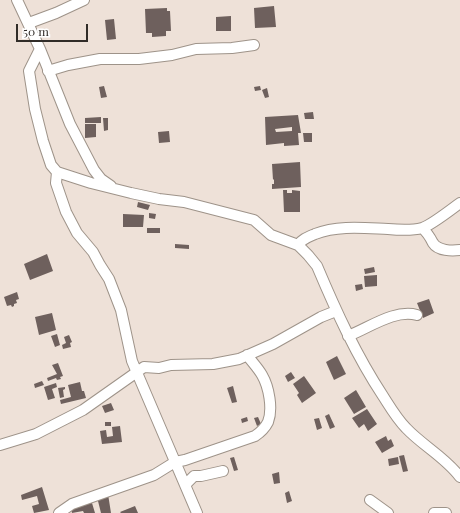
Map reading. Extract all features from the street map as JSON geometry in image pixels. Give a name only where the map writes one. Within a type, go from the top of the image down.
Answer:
[{"type":"street","points":[[17,0],[29,23],[70,124],[94,170],[114,189]]},
{"type":"street","points":[[29,23],[84,0]]},
{"type":"street","points":[[48,71],[68,65],[100,59],[139,59],[172,55],[196,48],[232,48],[254,45]]},
{"type":"street","points":[[40,49],[29,71],[35,110],[43,141],[51,165],[57,172],[114,189],[159,199],[184,202],[254,220],[271,235],[298,245],[317,266],[348,336],[372,379],[400,420],[412,434],[445,460],[460,477]]},
{"type":"street","points":[[57,172],[56,183],[66,212],[77,233],[93,252],[109,279],[122,310],[136,374],[149,399],[196,512]]},
{"type":"street","points":[[298,245],[301,241],[313,235],[338,228],[361,227],[403,230],[422,228],[431,224],[460,203]]},
{"type":"street","points":[[422,228],[438,247],[448,250],[460,250]]},
{"type":"street","points":[[0,445],[36,434],[83,410],[144,367],[159,368],[171,365],[213,364],[238,359],[273,344],[320,317],[336,310]]},
{"type":"street","points":[[348,336],[395,316],[405,314],[417,315]]},
{"type":"street","points":[[59,513],[72,504],[154,475],[175,462],[256,436],[263,430],[268,421],[270,410],[267,387],[262,375],[247,355]]},
{"type":"street","points":[[185,485],[194,476],[223,471]]},
{"type":"street","points":[[370,500],[388,513]]},
{"type":"street","points":[[434,513],[446,513]]},
{"type":"building","points":[[274,6],[276,27],[255,28],[254,8]]},
{"type":"building","points":[[167,8],[167,11],[170,11],[171,31],[166,31],[166,36],[152,37],[152,33],[146,33],[145,9]]},
{"type":"building","points":[[231,16],[231,31],[216,31],[216,17]]},
{"type":"building","points":[[114,19],[116,39],[107,40],[105,20]]},
{"type":"building","points":[[104,86],[107,97],[101,98],[99,87]]},
{"type":"building","points":[[260,86],[261,90],[255,91],[254,87]]},
{"type":"building","points":[[267,88],[269,97],[265,98],[262,90]]},
{"type":"building","points":[[313,112],[314,119],[305,119],[304,113]]},
{"type":"building","points":[[298,115],[301,133],[298,133],[299,145],[284,146],[284,143],[266,145],[265,117]],"holes":[[[292,127],[292,131],[276,132],[275,129]]]},
{"type":"building","points":[[101,117],[101,123],[85,123],[85,118]]},
{"type":"building","points":[[103,118],[108,118],[108,130],[104,131]]},
{"type":"building","points":[[85,124],[96,124],[96,137],[85,138]]},
{"type":"building","points":[[169,131],[170,142],[159,143],[158,132]]},
{"type":"building","points":[[303,133],[312,133],[312,142],[304,142]]},
{"type":"building","points":[[300,162],[301,187],[272,189],[274,179],[273,180],[272,164]]},
{"type":"building","points":[[283,190],[287,190],[287,193],[292,193],[292,190],[300,191],[300,212],[284,212]]},
{"type":"building","points":[[138,202],[150,205],[148,210],[137,207]]},
{"type":"building","points":[[149,213],[156,214],[155,219],[149,218]]},
{"type":"building","points":[[123,214],[144,215],[143,227],[123,227]]},
{"type":"building","points":[[147,228],[160,228],[160,233],[147,233]]},
{"type":"building","points":[[175,244],[189,245],[189,249],[175,248]]},
{"type":"building","points":[[47,254],[53,271],[30,280],[24,264]]},
{"type":"building","points":[[374,267],[375,272],[365,274],[364,269]]},
{"type":"building","points":[[377,275],[377,286],[365,287],[364,276]]},
{"type":"building","points":[[362,284],[363,289],[356,291],[355,285]]},
{"type":"building","points":[[17,292],[19,299],[16,300],[17,303],[12,307],[11,305],[7,306],[4,297]]},
{"type":"building","points":[[429,299],[434,313],[423,318],[417,303]]},
{"type":"building","points":[[52,313],[56,330],[39,335],[35,317]]},
{"type":"building","points":[[57,334],[60,345],[55,347],[51,336]]},
{"type":"building","points":[[69,335],[72,342],[70,343],[71,347],[63,349],[62,345],[66,343],[64,337]]},
{"type":"building","points":[[337,356],[346,374],[334,380],[326,362]]},
{"type":"building","points":[[58,363],[63,376],[60,377],[61,379],[57,380],[56,378],[48,381],[47,378],[57,374],[52,365]]},
{"type":"building","points":[[291,372],[295,378],[288,382],[285,376]]},
{"type":"building","points":[[304,376],[316,393],[302,403],[297,395],[299,393],[293,384]]},
{"type":"building","points":[[42,381],[44,385],[35,388],[34,384]]},
{"type":"building","points":[[80,382],[82,391],[84,391],[86,398],[61,404],[60,400],[71,397],[68,385]]},
{"type":"building","points":[[56,383],[57,387],[52,389],[55,398],[48,400],[44,387]]},
{"type":"building","points":[[233,386],[237,402],[232,403],[227,388]]},
{"type":"building","points":[[65,387],[63,390],[64,397],[60,398],[58,388]]},
{"type":"building","points":[[356,390],[366,407],[354,414],[344,398]]},
{"type":"building","points":[[111,403],[114,410],[105,413],[102,406]]},
{"type":"building","points":[[367,409],[377,424],[368,431],[364,424],[359,428],[352,418]]},
{"type":"building","points":[[329,414],[335,427],[330,429],[325,416]]},
{"type":"building","points":[[247,417],[248,421],[242,423],[241,419]]},
{"type":"building","points":[[258,417],[261,424],[257,426],[254,418]]},
{"type":"building","points":[[319,418],[322,428],[317,430],[314,419]]},
{"type":"building","points":[[105,422],[111,422],[111,426],[105,426]]},
{"type":"building","points":[[120,426],[122,442],[102,444],[100,431],[106,430],[107,437],[113,436],[112,427]]},
{"type":"building","points":[[386,436],[388,441],[391,439],[394,446],[382,453],[375,442]]},
{"type":"building","points":[[404,455],[408,471],[403,472],[399,456]]},
{"type":"building","points":[[234,457],[238,470],[234,471],[230,458]]},
{"type":"building","points":[[398,457],[399,464],[389,466],[388,459]]},
{"type":"building","points":[[279,472],[280,483],[274,484],[272,474]]},
{"type":"building","points":[[42,487],[49,510],[34,513],[32,506],[39,504],[37,496],[22,500],[21,495]]},
{"type":"building","points":[[289,491],[292,501],[287,503],[285,493]]},
{"type":"building","points":[[108,494],[111,513],[101,513],[97,497]]},
{"type":"building","points":[[92,503],[95,513],[84,513],[83,511],[72,513],[71,508]]},
{"type":"building","points":[[135,506],[138,513],[120,512]]}]
